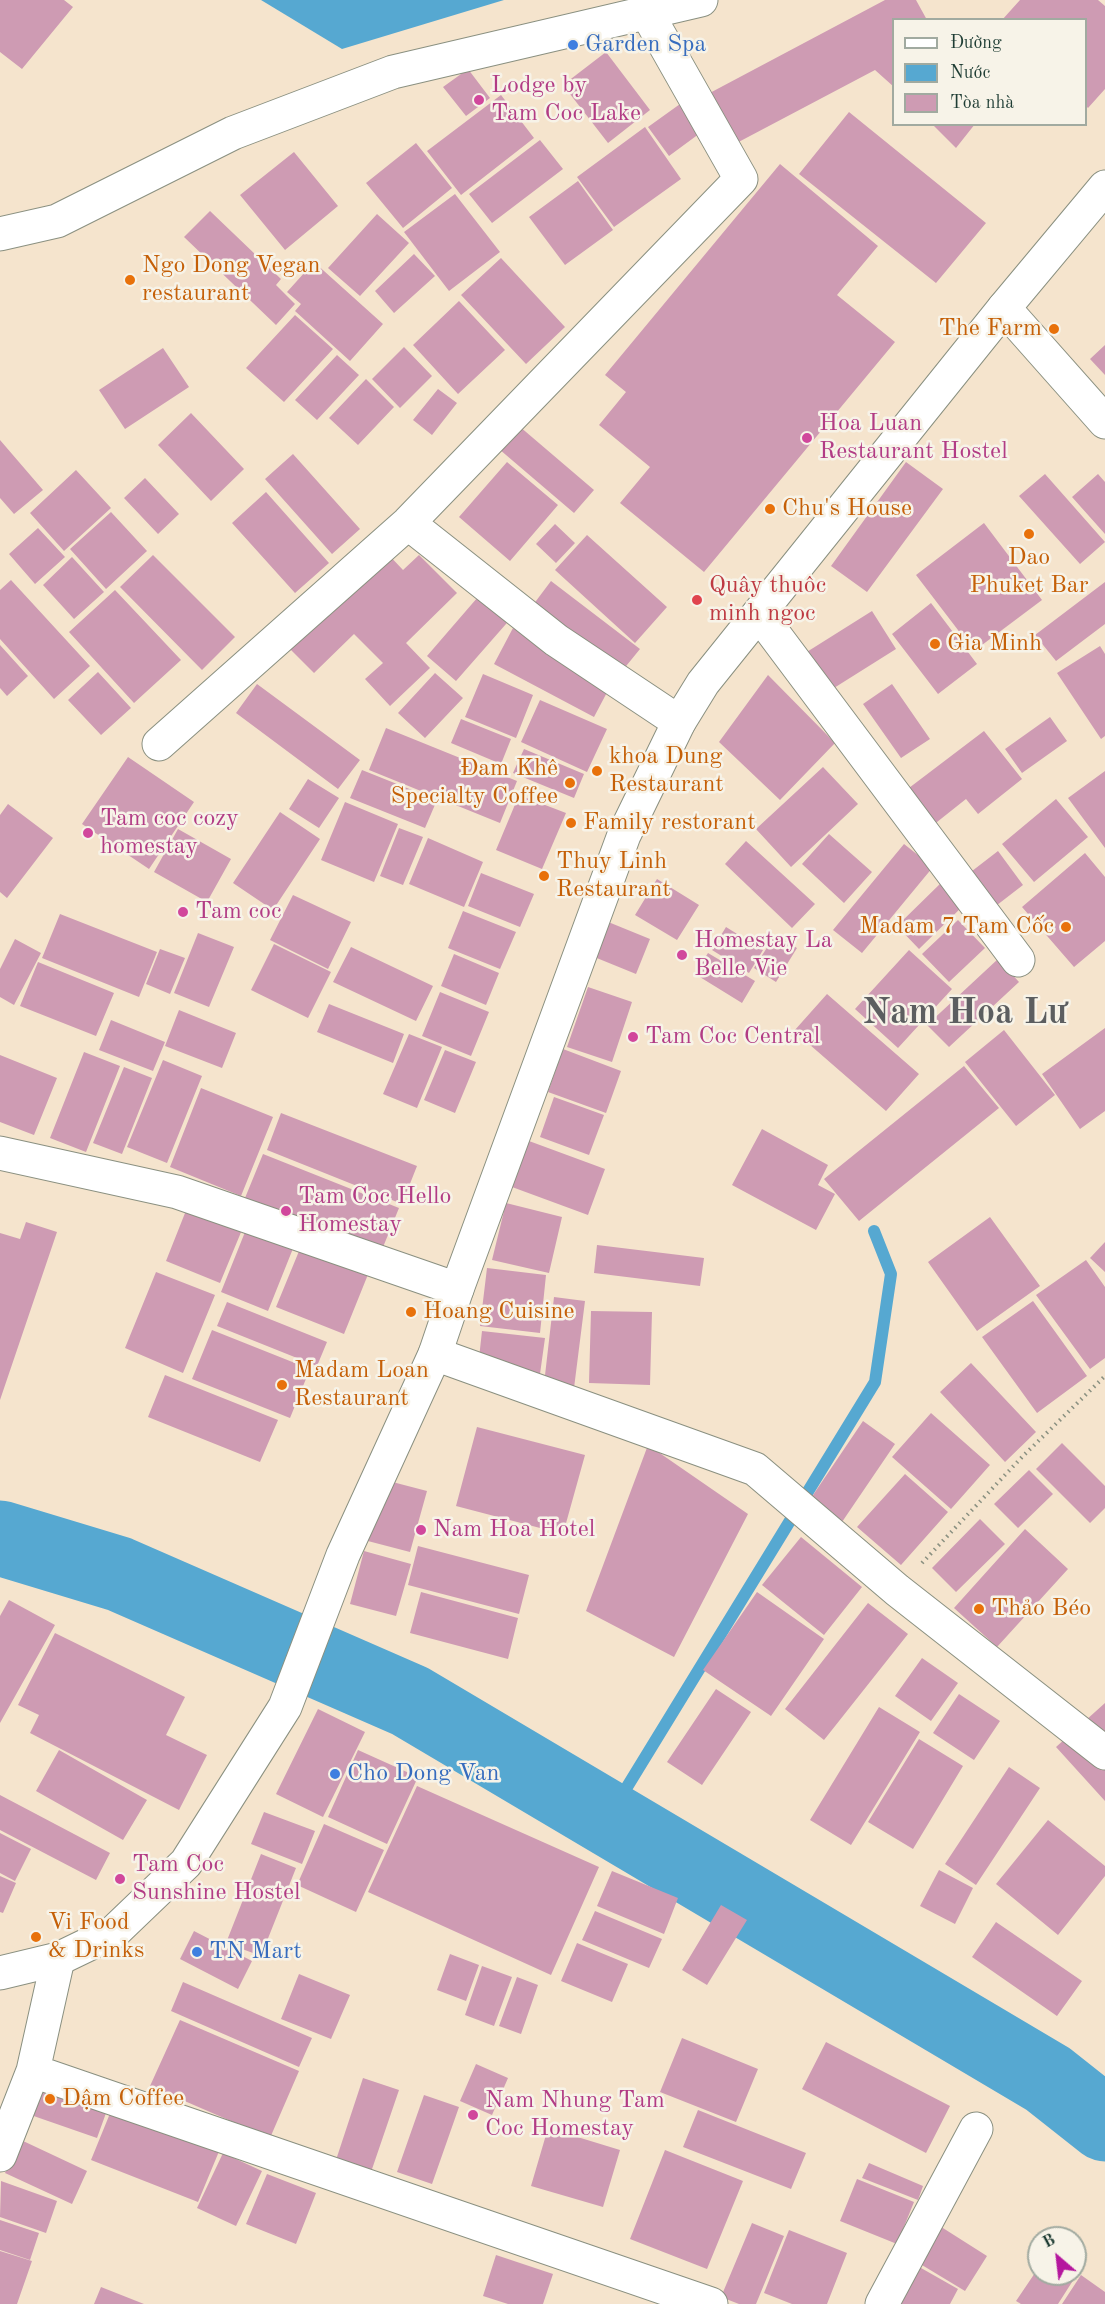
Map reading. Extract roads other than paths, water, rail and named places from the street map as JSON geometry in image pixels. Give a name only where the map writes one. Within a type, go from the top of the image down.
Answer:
[{"type":"street","points":[[0,234],[57,220],[233,133],[393,72],[701,0]]},
{"type":"street","points":[[159,744],[408,523],[741,179],[647,13]]},
{"type":"street","points":[[0,1973],[58,1959],[114,1932],[186,1863],[285,1707],[343,1555],[435,1354],[624,836],[679,722],[703,684],[1004,308],[1105,187]]},
{"type":"street","points":[[1004,308],[1105,422]]},
{"type":"street","points":[[408,523],[556,640],[679,722]]},
{"type":"street","points":[[759,614],[1018,960]]},
{"type":"street","points":[[0,1152],[177,1192],[457,1289]]},
{"type":"street","points":[[435,1354],[755,1469],[897,1590],[1105,1753]]},
{"type":"street","points":[[0,2155],[33,2071],[58,1959]]},
{"type":"street","points":[[33,2071],[711,2304]]},
{"type":"street","points":[[882,2304],[976,2128]]},
{"type":"water","points":[[261,0],[504,0],[342,49]]},
{"type":"waterway","points":[[608,1818],[875,1382],[891,1274],[874,1231]]},
{"type":"waterway","points":[[0,1538],[119,1574],[410,1701],[1048,2079],[1105,2124]]},
{"type":"place","name":"Garden Spa","points":[[573,45]]},
{"type":"place","name":"Lodge by Tam Coc Lake","points":[[479,100]]},
{"type":"place","name":"Ngo Dong Vegan restaurant","points":[[130,280]]},
{"type":"place","name":"The Farm","points":[[1054,329]]},
{"type":"place","name":"Hoa Luan Restaurant Hostel","points":[[807,438]]},
{"type":"place","name":"Chu's House","points":[[770,509]]},
{"type":"place","name":"Dao Phuket Bar","points":[[1029,534]]},
{"type":"place","name":"Quây thuôc minh ngoc","points":[[697,600]]},
{"type":"place","name":"Gia Minh","points":[[935,644]]},
{"type":"place","name":"khoa Dung Restaurant","points":[[597,771]]},
{"type":"place","name":"Đam Khê Specialty Coffee","points":[[570,783]]},
{"type":"place","name":"Family restorant","points":[[571,823]]},
{"type":"place","name":"Tam coc cozy homestay","points":[[88,833]]},
{"type":"place","name":"Thuy Linh Restaurant","points":[[544,876]]},
{"type":"place","name":"Tam coc","points":[[183,912]]},
{"type":"place","name":"Madam 7 Tam Cốc","points":[[1066,927]]},
{"type":"place","name":"Homestay La Belle Vie","points":[[682,955]]},
{"type":"place","name":"Tam Coc Central","points":[[633,1037]]},
{"type":"place","name":"Tam Coc Hello Homestay","points":[[286,1211]]},
{"type":"place","name":"Hoang Cuisine","points":[[411,1312]]},
{"type":"place","name":"Madam Loan Restaurant","points":[[282,1385]]},
{"type":"place","name":"Nam Hoa Hotel","points":[[421,1530]]},
{"type":"place","name":"Thảo Béo","points":[[979,1609]]},
{"type":"place","name":"Cho Dong Van","points":[[335,1774]]},
{"type":"place","name":"Tam Coc Sunshine Hostel","points":[[120,1879]]},
{"type":"place","name":"Vi Food & Drinks","points":[[36,1937]]},
{"type":"place","name":"TN Mart","points":[[197,1952]]},
{"type":"place","name":"Dậm Coffee","points":[[50,2099]]},
{"type":"place","name":"Nam Nhung Tam Coc Homestay","points":[[473,2115]]},
{"type":"district","name":"Nam Hoa Lư","points":[[965,1014]]}]
